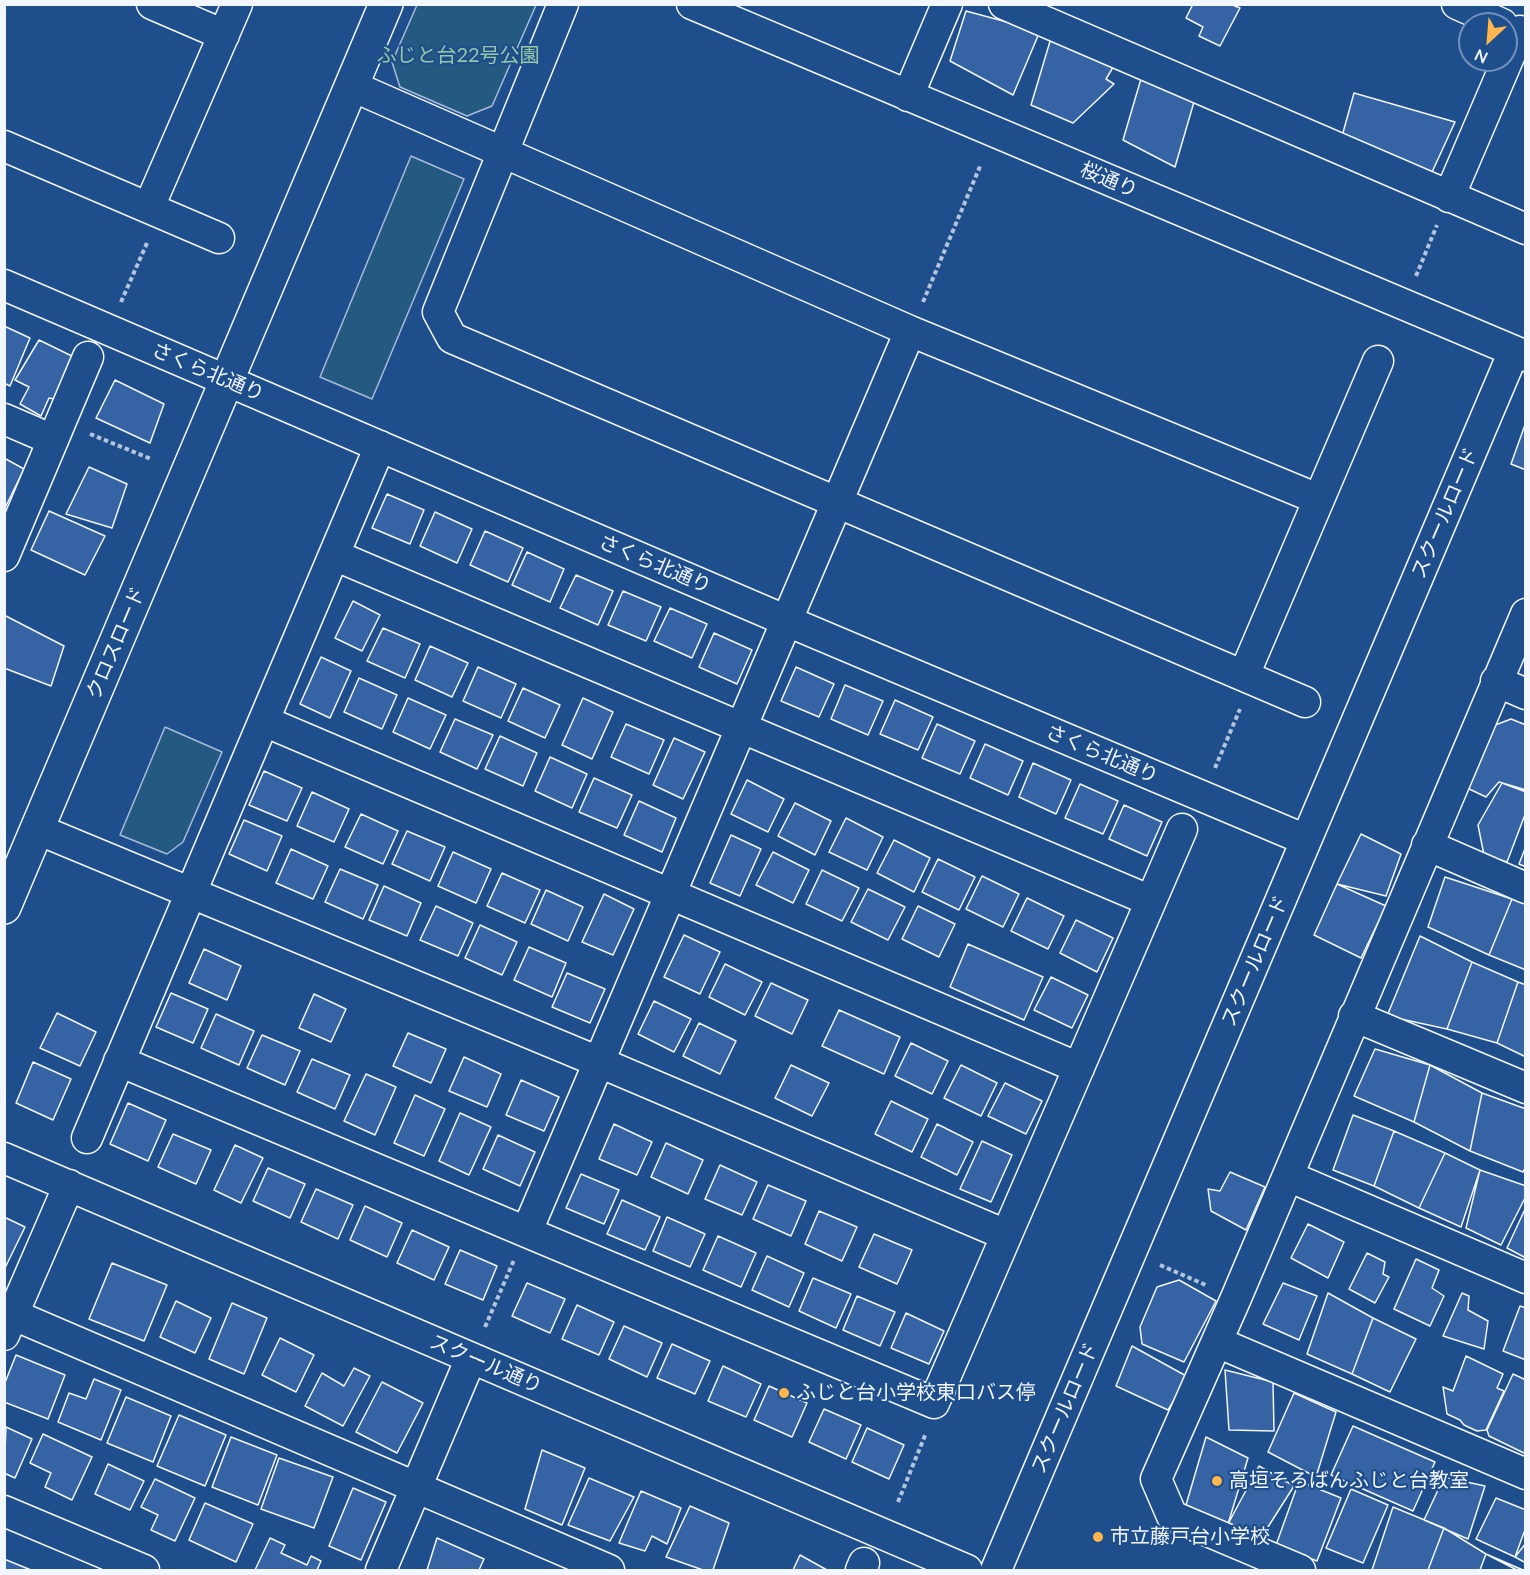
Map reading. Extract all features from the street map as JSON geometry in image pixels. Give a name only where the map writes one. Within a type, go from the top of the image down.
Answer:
[{"type":"street","points":[[152,4],[224,35]]},
{"type":"street","points":[[154,210],[237,4]]},
{"type":"street","name":"クロスロード","points":[[4,907],[386,4]]},
{"type":"street","points":[[563,4],[438,312],[452,338],[837,501],[1244,687],[1305,702]]},
{"type":"street","name":"桜通り","points":[[692,4],[1404,303],[1520,354]]},
{"type":"street","points":[[908,96],[947,4]]},
{"type":"street","points":[[1004,4],[1526,229]]},
{"type":"street","points":[[1457,4],[1475,12]]},
{"type":"street","points":[[1449,196],[1497,72]]},
{"type":"street","points":[[352,86],[910,331],[1318,499]]},
{"type":"street","points":[[4,146],[219,238]]},
{"type":"street","name":"さくら北通り","points":[[4,285],[787,621],[1306,840]]},
{"type":"street","points":[[526,1232],[910,331]]},
{"type":"street","name":"スクールロード","points":[[996,1570],[1306,840],[1520,354]]},
{"type":"street","points":[[4,556],[88,357]]},
{"type":"street","points":[[1244,687],[1318,499],[1378,361]]},
{"type":"street","points":[[4,419],[57,431]]},
{"type":"street","points":[[87,1138],[380,446]]},
{"type":"street","points":[[334,555],[1151,901]]},
{"type":"street","points":[[1300,1570],[1172,1516],[1156,1479],[1236,1298],[1526,614]]},
{"type":"street","points":[[1496,681],[1526,694]]},
{"type":"street","points":[[264,721],[1079,1068]]},
{"type":"street","points":[[37,829],[191,891],[1006,1235]]},
{"type":"street","points":[[119,1061],[934,1403],[1182,829]]},
{"type":"street","points":[[1427,845],[1526,888]]},
{"type":"street","points":[[1354,1016],[1526,1088]]},
{"type":"street","name":"スクール通り","points":[[4,1158],[967,1570]]},
{"type":"street","points":[[1288,1176],[1526,1278]]},
{"type":"street","points":[[69,1185],[9,1325],[415,1488],[609,1570]]},
{"type":"street","points":[[1217,1342],[1526,1474]]},
{"type":"street","points":[[381,1570],[471,1358]]},
{"type":"street","points":[[4,1511],[144,1570]]},
{"type":"path","points":[[935,273],[981,164]]},
{"type":"path","points":[[1404,303],[1449,196]]},
{"type":"path","points":[[120,305],[154,210]]},
{"type":"path","points":[[57,431],[151,459]]},
{"type":"path","points":[[1213,772],[1244,687]]},
{"type":"path","points":[[486,1327],[526,1232]]},
{"type":"path","points":[[1131,1253],[1236,1298]]},
{"type":"path","points":[[898,1502],[931,1421],[934,1403]]},
{"type":"green space","name":"ふじと台22号公園","points":[[417,5],[536,5],[492,106],[467,116],[400,87],[392,62]]},
{"type":"green space","points":[[411,156],[464,179],[372,399],[320,377]]},
{"type":"green space","points":[[165,727],[222,752],[183,842],[167,854],[120,835]]},
{"type":"building","points":[[1193,4],[1230,4],[1240,8],[1220,46],[1199,36],[1203,27],[1186,18]]},
{"type":"building","points":[[966,11],[1040,31],[1013,95],[950,61]]},
{"type":"building","points":[[1051,38],[1115,64],[1106,79],[1114,84],[1073,123],[1031,105]]},
{"type":"building","points":[[1143,72],[1196,95],[1175,167],[1123,140]]},
{"type":"building","points":[[1354,93],[1455,122],[1427,183],[1339,147]]},
{"type":"building","points":[[4,326],[30,338],[10,386],[4,383]]},
{"type":"building","points":[[39,340],[78,359],[59,400],[49,398],[41,416],[20,404],[29,387],[15,380]]},
{"type":"building","points":[[115,380],[164,404],[150,443],[96,418]]},
{"type":"building","points":[[1526,422],[1526,470],[1511,464]]},
{"type":"building","points":[[4,458],[24,469],[4,510]]},
{"type":"building","points":[[89,467],[127,484],[112,528],[66,514]]},
{"type":"building","points":[[387,494],[424,510],[410,544],[372,528]]},
{"type":"building","points":[[49,511],[105,536],[85,575],[31,550]]},
{"type":"building","points":[[435,512],[472,529],[457,563],[420,546]]},
{"type":"building","points":[[485,531],[523,548],[508,582],[470,565]]},
{"type":"building","points":[[527,552],[564,569],[550,602],[512,585]]},
{"type":"building","points":[[576,575],[613,591],[598,625],[560,608]]},
{"type":"building","points":[[623,591],[661,607],[646,641],[608,625]]},
{"type":"building","points":[[353,601],[380,615],[362,651],[335,638]]},
{"type":"building","points":[[670,608],[707,624],[692,658],[654,641]]},
{"type":"building","points":[[4,615],[64,646],[51,686],[4,668]]},
{"type":"building","points":[[383,628],[420,644],[405,678],[367,661]]},
{"type":"building","points":[[714,633],[752,650],[737,684],[699,667]]},
{"type":"building","points":[[430,646],[468,663],[452,697],[415,680]]},
{"type":"building","points":[[321,657],[351,671],[330,718],[300,704]]},
{"type":"building","points":[[478,667],[516,684],[501,718],[463,701]]},
{"type":"building","points":[[796,667],[834,684],[819,717],[781,701]]},
{"type":"building","points":[[359,678],[397,695],[382,729],[344,712]]},
{"type":"building","points":[[845,685],[883,701],[868,735],[831,719]]},
{"type":"building","points":[[523,688],[560,705],[545,738],[508,721]]},
{"type":"building","points":[[408,698],[446,715],[430,749],[393,732]]},
{"type":"building","points":[[583,698],[613,712],[592,759],[562,745]]},
{"type":"building","points":[[895,700],[933,717],[918,750],[880,734]]},
{"type":"building","points":[[455,719],[493,735],[477,769],[440,752]]},
{"type":"building","points":[[1511,719],[1526,725],[1526,790],[1499,782],[1486,797],[1463,786],[1485,729]]},
{"type":"building","points":[[626,724],[664,740],[649,774],[611,757]]},
{"type":"building","points":[[937,724],[975,741],[960,774],[922,758]]},
{"type":"building","points":[[500,736],[537,753],[523,786],[485,769]]},
{"type":"building","points":[[674,738],[705,752],[683,799],[653,785]]},
{"type":"building","points":[[985,744],[1023,761],[1008,795],[970,778]]},
{"type":"building","points":[[550,757],[587,774],[572,808],[535,791]]},
{"type":"building","points":[[1033,763],[1071,780],[1056,814],[1019,797]]},
{"type":"building","points":[[264,771],[302,788],[287,821],[249,805]]},
{"type":"building","points":[[594,778],[632,795],[617,828],[579,812]]},
{"type":"building","points":[[747,780],[784,799],[768,832],[731,814]]},
{"type":"building","points":[[1502,783],[1526,792],[1526,812],[1507,862],[1484,855],[1478,825]]},
{"type":"building","points":[[1080,784],[1118,801],[1103,834],[1065,818]]},
{"type":"building","points":[[312,792],[349,809],[334,842],[297,826]]},
{"type":"building","points":[[639,801],[676,818],[662,852],[624,835]]},
{"type":"building","points":[[795,803],[831,821],[815,855],[778,836]]},
{"type":"building","points":[[1124,805],[1162,822],[1147,856],[1109,839]]},
{"type":"building","points":[[361,814],[398,831],[383,864],[345,847]]},
{"type":"building","points":[[846,818],[883,837],[867,870],[829,852]]},
{"type":"building","points":[[244,820],[282,836],[267,871],[229,854]]},
{"type":"building","points":[[407,831],[445,847],[430,881],[392,864]]},
{"type":"building","points":[[1361,834],[1401,854],[1386,896],[1337,884]]},
{"type":"building","points":[[731,835],[761,849],[740,896],[710,883]]},
{"type":"building","points":[[894,840],[930,858],[914,892],[877,873]]},
{"type":"building","points":[[1526,846],[1526,867],[1519,864]]},
{"type":"building","points":[[291,849],[328,866],[313,899],[276,883]]},
{"type":"building","points":[[453,852],[491,869],[476,903],[438,886]]},
{"type":"building","points":[[773,852],[809,870],[793,903],[756,885]]},
{"type":"building","points":[[938,859],[975,877],[959,910],[922,892]]},
{"type":"building","points":[[340,869],[378,885],[363,919],[325,902]]},
{"type":"building","points":[[822,870],[859,888],[842,921],[806,904]]},
{"type":"building","points":[[502,873],[540,890],[525,923],[487,906]]},
{"type":"building","points":[[982,876],[1019,894],[1003,927],[966,909]]},
{"type":"building","points":[[1445,877],[1512,899],[1489,955],[1428,927]]},
{"type":"building","points":[[1337,884],[1386,906],[1361,958],[1314,935]]},
{"type":"building","points":[[384,886],[421,903],[407,936],[369,920]]},
{"type":"building","points":[[868,889],[905,907],[888,940],[851,922]]},
{"type":"building","points":[[546,890],[583,907],[568,941],[531,924]]},
{"type":"building","points":[[604,894],[634,909],[613,955],[582,942]]},
{"type":"building","points":[[1027,898],[1064,916],[1048,949],[1011,931]]},
{"type":"building","points":[[1512,899],[1526,903],[1526,970],[1489,955]]},
{"type":"building","points":[[436,906],[473,923],[458,956],[420,940]]},
{"type":"building","points":[[918,906],[955,924],[939,957],[902,939]]},
{"type":"building","points":[[1076,920],[1113,938],[1097,972],[1060,953]]},
{"type":"building","points":[[480,925],[517,942],[502,975],[465,958]]},
{"type":"building","points":[[684,935],[720,952],[700,994],[664,977]]},
{"type":"building","points":[[1420,936],[1472,962],[1447,1029],[1387,1016]]},
{"type":"building","points":[[968,944],[1043,977],[1024,1020],[950,987]]},
{"type":"building","points":[[529,947],[566,963],[552,997],[514,980]]},
{"type":"building","points":[[204,949],[241,966],[227,1000],[189,983]]},
{"type":"building","points":[[1472,962],[1518,982],[1497,1043],[1447,1029]]},
{"type":"building","points":[[725,964],[762,982],[745,1015],[709,997]]},
{"type":"building","points":[[567,973],[605,989],[590,1023],[552,1007]]},
{"type":"building","points":[[1051,977],[1088,995],[1072,1028],[1034,1010]]},
{"type":"building","points":[[1518,982],[1526,985],[1526,1057],[1497,1043]]},
{"type":"building","points":[[771,983],[808,1000],[792,1034],[755,1016]]},
{"type":"building","points":[[171,993],[208,1009],[193,1043],[156,1027]]},
{"type":"building","points":[[314,994],[346,1009],[331,1042],[299,1028]]},
{"type":"building","points":[[654,1001],[691,1019],[674,1052],[638,1034]]},
{"type":"building","points":[[839,1010],[900,1037],[884,1074],[822,1046]]},
{"type":"building","points":[[57,1013],[96,1032],[80,1066],[40,1048]]},
{"type":"building","points":[[216,1014],[254,1031],[239,1065],[201,1048]]},
{"type":"building","points":[[699,1023],[736,1041],[720,1074],[683,1056]]},
{"type":"building","points":[[408,1033],[446,1049],[431,1083],[393,1066]]},
{"type":"building","points":[[262,1035],[300,1051],[285,1085],[247,1068]]},
{"type":"building","points":[[911,1043],[948,1061],[932,1094],[895,1076]]},
{"type":"building","points":[[1375,1049],[1430,1065],[1414,1122],[1354,1096]]},
{"type":"building","points":[[464,1057],[501,1074],[487,1107],[449,1091]]},
{"type":"building","points":[[312,1059],[350,1075],[335,1109],[297,1092]]},
{"type":"building","points":[[33,1062],[71,1079],[53,1120],[16,1103]]},
{"type":"building","points":[[791,1065],[829,1083],[812,1116],[775,1098]]},
{"type":"building","points":[[961,1065],[997,1083],[981,1116],[944,1098]]},
{"type":"building","points":[[1430,1065],[1482,1093],[1470,1151],[1414,1122]]},
{"type":"building","points":[[366,1074],[396,1087],[375,1135],[344,1121]]},
{"type":"building","points":[[521,1080],[559,1097],[544,1131],[506,1115]]},
{"type":"building","points":[[1005,1083],[1042,1101],[1026,1134],[988,1116]]},
{"type":"building","points":[[1482,1093],[1526,1109],[1526,1167],[1523,1172],[1470,1151]]},
{"type":"building","points":[[415,1095],[445,1109],[424,1156],[394,1143]]},
{"type":"building","points":[[891,1101],[928,1119],[912,1152],[875,1134]]},
{"type":"building","points":[[128,1103],[166,1120],[148,1161],[110,1144]]},
{"type":"building","points":[[460,1113],[491,1127],[469,1175],[439,1161]]},
{"type":"building","points":[[1353,1115],[1394,1131],[1374,1186],[1333,1170]]},
{"type":"building","points":[[614,1124],[652,1142],[637,1175],[599,1159]]},
{"type":"building","points":[[937,1124],[973,1142],[957,1175],[921,1157]]},
{"type":"building","points":[[1394,1131],[1445,1153],[1419,1208],[1374,1186]]},
{"type":"building","points":[[173,1134],[211,1150],[196,1184],[158,1167]]},
{"type":"building","points":[[498,1135],[535,1152],[520,1186],[483,1169]]},
{"type":"building","points":[[982,1141],[1012,1155],[991,1202],[960,1189]]},
{"type":"building","points":[[666,1143],[703,1160],[688,1194],[651,1177]]},
{"type":"building","points":[[235,1145],[263,1158],[241,1203],[214,1190]]},
{"type":"building","points":[[1445,1153],[1480,1170],[1461,1227],[1419,1208]]},
{"type":"building","points":[[720,1165],[757,1182],[742,1215],[705,1199]]},
{"type":"building","points":[[268,1168],[305,1184],[290,1218],[253,1201]]},
{"type":"building","points":[[1480,1170],[1526,1186],[1526,1196],[1501,1245],[1466,1228]]},
{"type":"building","points":[[1230,1172],[1265,1187],[1246,1230],[1211,1211],[1208,1189],[1220,1191]]},
{"type":"building","points":[[581,1174],[619,1190],[604,1224],[566,1208]]},
{"type":"building","points":[[768,1185],[806,1201],[791,1236],[753,1219]]},
{"type":"building","points":[[316,1189],[353,1205],[338,1239],[301,1222]]},
{"type":"building","points":[[622,1200],[660,1217],[645,1250],[607,1234]]},
{"type":"building","points":[[365,1206],[402,1223],[387,1257],[350,1240]]},
{"type":"building","points":[[1526,1207],[1526,1258],[1507,1248]]},
{"type":"building","points":[[819,1211],[857,1227],[842,1261],[805,1244]]},
{"type":"building","points":[[4,1217],[25,1227],[4,1270]]},
{"type":"building","points":[[667,1217],[705,1234],[690,1267],[653,1251]]},
{"type":"building","points":[[1308,1224],[1344,1242],[1328,1278],[1291,1258]]},
{"type":"building","points":[[412,1230],[449,1247],[434,1280],[397,1263]]},
{"type":"building","points":[[874,1234],[912,1250],[897,1284],[859,1267]]},
{"type":"building","points":[[718,1236],[756,1253],[741,1287],[703,1270]]},
{"type":"building","points":[[460,1250],[497,1266],[483,1300],[445,1284]]},
{"type":"building","points":[[1367,1253],[1385,1262],[1383,1274],[1389,1277],[1375,1303],[1349,1289]]},
{"type":"building","points":[[767,1256],[804,1273],[789,1307],[752,1290]]},
{"type":"building","points":[[1416,1259],[1439,1270],[1432,1288],[1444,1296],[1430,1326],[1394,1309]]},
{"type":"building","points":[[112,1263],[167,1285],[144,1341],[89,1319]]},
{"type":"building","points":[[813,1278],[851,1294],[836,1328],[799,1311]]},
{"type":"building","points":[[1179,1280],[1216,1301],[1184,1362],[1142,1344],[1140,1327],[1157,1287]]},
{"type":"building","points":[[527,1283],[565,1299],[550,1333],[512,1316]]},
{"type":"building","points":[[1283,1283],[1317,1296],[1299,1340],[1263,1324]]},
{"type":"building","points":[[1328,1293],[1373,1318],[1352,1374],[1307,1354]]},
{"type":"building","points":[[1462,1293],[1469,1296],[1468,1310],[1488,1321],[1484,1349],[1443,1336]]},
{"type":"building","points":[[857,1296],[895,1312],[880,1346],[843,1330]]},
{"type":"building","points":[[176,1301],[211,1318],[195,1353],[160,1337]]},
{"type":"building","points":[[232,1303],[267,1318],[244,1374],[209,1359]]},
{"type":"building","points":[[577,1305],[614,1322],[599,1355],[562,1339]]},
{"type":"building","points":[[1520,1306],[1526,1308],[1526,1360],[1503,1351]]},
{"type":"building","points":[[906,1313],[944,1331],[929,1364],[891,1348]]},
{"type":"building","points":[[1373,1318],[1416,1339],[1390,1392],[1352,1374]]},
{"type":"building","points":[[624,1326],[662,1343],[647,1377],[609,1359]]},
{"type":"building","points":[[280,1338],[314,1355],[296,1392],[262,1375]]},
{"type":"building","points":[[672,1344],[710,1361],[695,1394],[657,1378]]},
{"type":"building","points":[[1132,1346],[1188,1377],[1168,1410],[1116,1386]]},
{"type":"building","points":[[16,1355],[65,1375],[48,1419],[4,1402],[4,1385]]},
{"type":"building","points":[[1466,1356],[1503,1374],[1497,1388],[1504,1391],[1486,1430],[1477,1431],[1447,1414],[1443,1387],[1453,1391]]},
{"type":"building","points":[[723,1366],[761,1384],[746,1417],[708,1401]]},
{"type":"building","points":[[354,1368],[370,1376],[343,1426],[305,1406],[322,1373],[344,1386]]},
{"type":"building","points":[[1225,1370],[1273,1382],[1274,1431],[1229,1430]]},
{"type":"building","points":[[1513,1374],[1526,1380],[1526,1454],[1489,1436],[1487,1430]]},
{"type":"building","points":[[94,1379],[121,1390],[101,1440],[58,1422],[69,1393],[86,1399]]},
{"type":"building","points":[[382,1382],[423,1403],[397,1453],[356,1432]]},
{"type":"building","points":[[769,1386],[807,1403],[792,1437],[754,1420]]},
{"type":"building","points":[[1294,1393],[1336,1412],[1316,1477],[1268,1452]]},
{"type":"building","points":[[126,1397],[171,1416],[153,1462],[107,1443]]},
{"type":"building","points":[[824,1409],[861,1425],[846,1459],[809,1442]]},
{"type":"building","points":[[179,1415],[226,1435],[205,1486],[157,1466]]},
{"type":"building","points":[[1353,1426],[1435,1462],[1413,1511],[1331,1475]]},
{"type":"building","points":[[6,1427],[32,1439],[15,1478],[4,1473]]},
{"type":"building","points":[[867,1428],[904,1445],[889,1479],[852,1462]]},
{"type":"building","points":[[43,1434],[92,1457],[72,1500],[45,1487],[51,1473],[30,1463]]},
{"type":"building","points":[[231,1437],[277,1455],[258,1505],[212,1487]]},
{"type":"building","name":"高垣そろばんふじと台教室","points":[[1206,1437],[1248,1458],[1228,1524],[1186,1505]]},
{"type":"building","points":[[542,1450],[585,1468],[562,1525],[525,1509]]},
{"type":"building","points":[[279,1458],[333,1477],[314,1528],[261,1509]]},
{"type":"building","points":[[108,1464],[144,1481],[130,1510],[95,1494]]},
{"type":"building","points":[[1259,1466],[1294,1486],[1261,1538],[1228,1524]]},
{"type":"building","points":[[1444,1477],[1485,1486],[1468,1539],[1424,1520]]},
{"type":"building","points":[[589,1478],[634,1497],[610,1541],[568,1525]]},
{"type":"building","points":[[155,1479],[195,1498],[175,1541],[151,1530],[158,1515],[141,1507]]},
{"type":"building","points":[[1299,1481],[1341,1498],[1317,1561],[1276,1545]]},
{"type":"building","points":[[353,1488],[386,1502],[361,1560],[329,1546]]},
{"type":"building","points":[[1351,1489],[1388,1505],[1363,1563],[1326,1548]]},
{"type":"building","points":[[641,1491],[681,1508],[667,1544],[652,1536],[645,1551],[619,1543]]},
{"type":"building","points":[[1496,1498],[1526,1510],[1526,1527],[1515,1557],[1476,1539]]},
{"type":"building","points":[[205,1503],[253,1524],[236,1562],[189,1540]]},
{"type":"building","points":[[690,1506],[729,1523],[713,1570],[703,1570],[666,1557]]},
{"type":"building","points":[[1393,1507],[1444,1528],[1428,1570],[1372,1570]]},
{"type":"building","points":[[1444,1528],[1486,1554],[1480,1570],[1428,1570]]},
{"type":"building","points":[[270,1538],[285,1545],[281,1553],[307,1565],[311,1556],[321,1561],[317,1570],[255,1570]]},
{"type":"building","points":[[437,1538],[484,1559],[479,1570],[427,1570]]},
{"type":"building","points":[[1526,1543],[1526,1563],[1515,1557]]},
{"type":"building","points":[[1486,1554],[1517,1570],[1480,1570]]},
{"type":"building","points":[[1486,1554],[1523,1570],[1480,1570]]},
{"type":"building","points":[[800,1555],[827,1570],[793,1570]]},
{"type":"building","points":[[4,1559],[31,1570],[4,1570]]},
{"type":"place","name":"ふじと台小学校東口バス停","points":[[784,1393]]},
{"type":"place","name":"高垣そろばんふじと台教室","points":[[1217,1481]]},
{"type":"place","name":"市立藤戸台小学校","points":[[1098,1537]]}]
